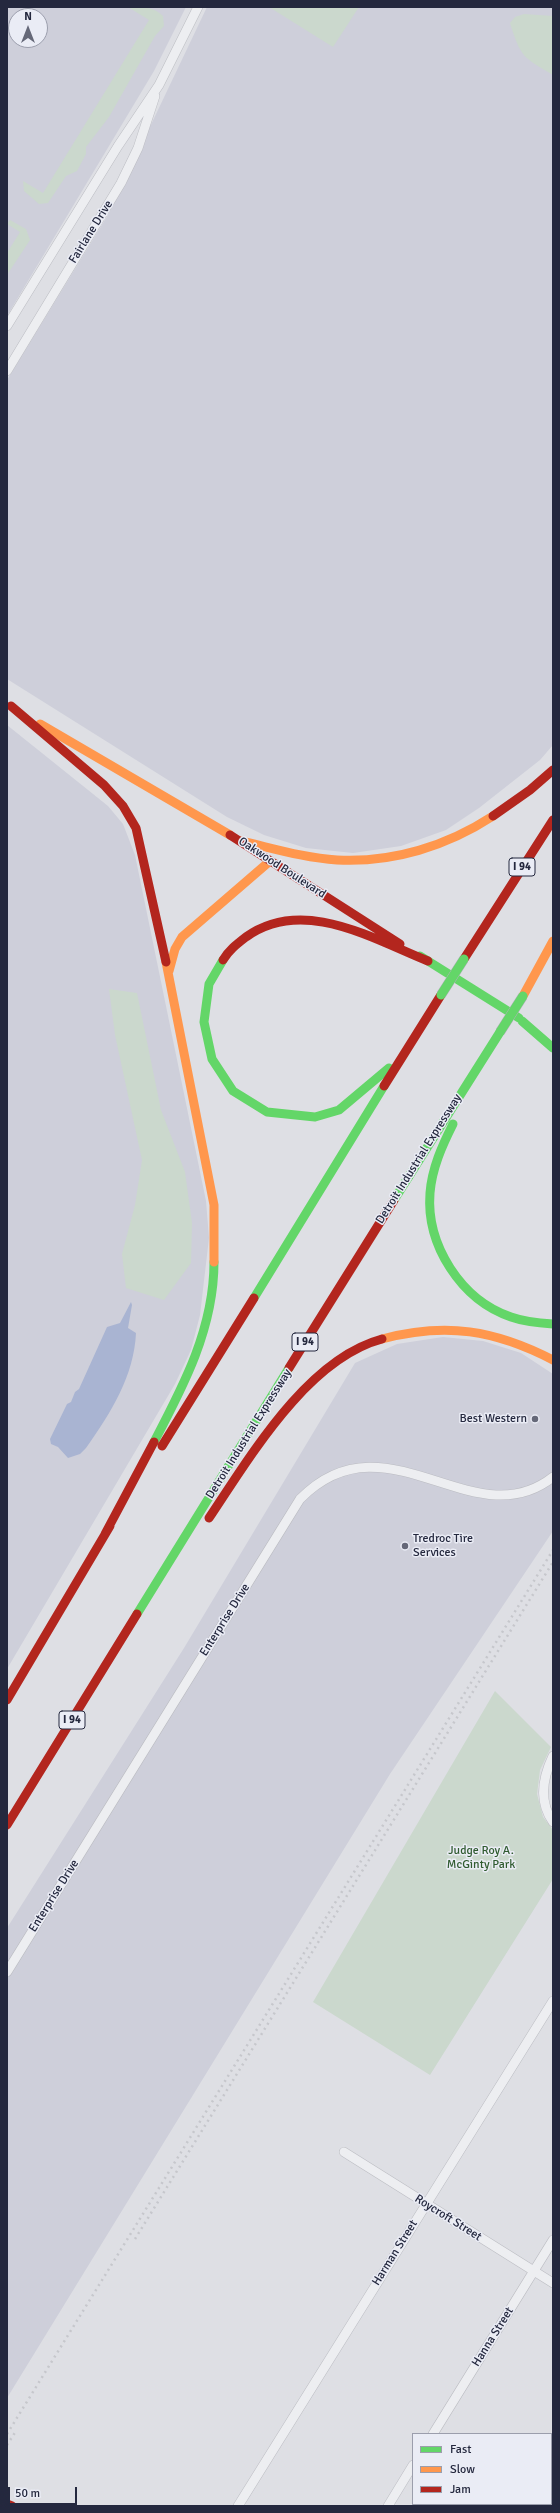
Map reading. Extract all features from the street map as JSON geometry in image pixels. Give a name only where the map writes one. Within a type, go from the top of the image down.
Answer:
[{"type":"main road","name":"Oakwood Boulevard","points":[[9,705],[241,841],[522,1021],[553,1038]]},
{"type":"main road","points":[[9,705],[104,785],[130,816],[140,838],[211,1186],[215,1223],[214,1278],[206,1326],[188,1378],[105,1534]]},
{"type":"main road","points":[[241,841],[308,856],[338,860],[369,860],[400,856],[440,844],[480,825],[513,804],[553,770]]},
{"type":"main road","name":"I 94","points":[[7,1700],[105,1534],[203,1384],[396,1065],[553,820]]},
{"type":"main road","points":[[169,976],[175,949],[182,937],[270,861]]},
{"type":"main road","points":[[396,1065],[384,1071],[359,1096],[329,1114],[315,1117],[294,1117],[268,1112],[237,1094],[219,1074],[211,1060],[206,1044],[203,1024],[206,991],[219,964],[236,944],[258,930],[283,921],[306,919],[332,924],[428,961]]},
{"type":"main road","name":"Detroit Industrial Expressway","points":[[7,1825],[353,1264],[523,996],[553,941]]},
{"type":"main road","points":[[522,1021],[553,1048]]},
{"type":"main road","points":[[478,1066],[464,1104],[440,1148],[435,1165],[431,1191],[431,1218],[440,1247],[451,1270],[469,1291],[493,1309],[518,1321],[553,1324]]},
{"type":"main road","points":[[202,1529],[290,1404],[324,1370],[363,1346],[411,1331],[452,1328],[480,1331],[512,1340],[553,1360]]},
{"type":"main road","points":[[134,1620],[168,1581],[189,1549]]},
{"type":"main road","points":[[7,2504],[12,2506]]},
{"type":"street","name":"Fairlane Drive","points":[[7,326],[118,146],[159,85],[198,7]]},
{"type":"street","name":"Fairlane Drive","points":[[7,370],[121,183],[138,148],[159,85]]},
{"type":"street","name":"Enterprise Drive","points":[[7,1972],[296,1505],[307,1491],[340,1471],[366,1466],[393,1468],[470,1491],[506,1496],[534,1489],[553,1477]]},
{"type":"street","points":[[553,1756],[544,1782],[544,1802],[553,1822]]},
{"type":"street","name":"Harman Street","points":[[238,2506],[553,2000]]},
{"type":"street","name":"Roycroft Street","points":[[344,2152],[553,2283]]},
{"type":"street","name":"Hanna Street","points":[[433,2433],[553,2240]]},
{"type":"street","points":[[388,2506],[412,2468]]},
{"type":"shaded area","points":[[7,7],[186,7],[154,71],[7,316]]},
{"type":"shaded area","points":[[207,7],[553,7],[553,745],[540,760],[479,808],[446,830],[401,846],[353,853],[306,848],[264,835],[227,817],[7,679],[7,380],[108,215]]},
{"type":"shaded area","points":[[7,725],[108,806],[123,824],[135,855],[206,1201],[209,1238],[200,1315],[191,1350],[175,1384],[7,1669]]},
{"type":"shaded area","points":[[443,1337],[483,1341],[521,1353],[553,1374],[553,1531],[390,1774],[7,2398],[7,1928],[184,1648],[355,1363],[397,1344]]},
{"type":"green space","points":[[128,7],[155,10],[163,16],[164,26],[155,36],[109,117],[86,147],[86,154],[77,171],[66,176],[48,203],[39,204],[24,191],[23,181],[43,193],[149,20]]},
{"type":"green space","points":[[269,7],[359,7],[333,47]]},
{"type":"green space","points":[[524,14],[553,16],[553,75],[529,60],[524,55],[517,43],[510,23],[515,17]]},
{"type":"green space","points":[[10,220],[26,229],[30,240],[7,275],[7,253],[20,232],[7,224]]},
{"type":"green space","points":[[109,989],[137,993],[161,1110],[185,1172],[192,1223],[191,1263],[164,1300],[126,1288],[122,1254],[135,1205],[142,1160],[115,1035]]},
{"type":"green space","name":"Judge Roy A. McGinty Park","points":[[495,1691],[551,1747],[540,1770],[537,1794],[543,1817],[553,1830],[553,1879],[430,2075],[313,2002]]},
{"type":"water","points":[[131,1302],[132,1305],[128,1328],[136,1333],[131,1364],[120,1394],[86,1448],[80,1454],[68,1458],[58,1447],[51,1444],[50,1439],[67,1404],[71,1402],[75,1392],[79,1389],[107,1327],[120,1323]]},
{"type":"railway","points":[[7,2434],[553,1550]]},
{"type":"railway","points":[[135,2239],[553,1562]]},
{"type":"railway","points":[[7,2445],[16,2431]]},
{"type":"traffic: fast","points":[[420,956],[519,1018]]},
{"type":"traffic: fast","points":[[441,995],[464,959]]},
{"type":"traffic: fast","points":[[223,960],[209,984],[204,1022],[212,1059],[233,1091],[267,1112],[315,1117],[339,1110],[389,1068]]},
{"type":"traffic: fast","points":[[500,1032],[523,996]]},
{"type":"traffic: fast","points":[[522,1021],[553,1048]]},
{"type":"traffic: fast","points":[[394,1200],[500,1032]]},
{"type":"traffic: fast","points":[[254,1298],[384,1086]]},
{"type":"traffic: fast","points":[[453,1124],[438,1157],[430,1193],[430,1213],[434,1232],[441,1251],[450,1268],[462,1284],[477,1298],[493,1309],[521,1320],[553,1324]]},
{"type":"traffic: fast","points":[[154,1442],[186,1377],[203,1333],[213,1286],[214,1262]]},
{"type":"traffic: fast","points":[[137,1614],[289,1368]]},
{"type":"traffic: slow","points":[[40,724],[230,835]]},
{"type":"traffic: slow","points":[[241,841],[325,859],[379,859],[438,844],[475,827],[493,816]]},
{"type":"traffic: slow","points":[[169,971],[175,949],[182,937],[270,861]]},
{"type":"traffic: slow","points":[[523,996],[553,941]]},
{"type":"traffic: slow","points":[[166,962],[214,1205],[214,1262]]},
{"type":"traffic: slow","points":[[382,1339],[428,1331],[449,1330],[470,1332],[511,1342],[553,1360]]},
{"type":"traffic: jam","points":[[11,706],[104,785],[123,806],[136,828],[166,962]]},
{"type":"traffic: jam","points":[[493,816],[530,790],[553,770]]},
{"type":"traffic: jam","points":[[464,959],[553,820]]},
{"type":"traffic: jam","points":[[230,835],[400,944]]},
{"type":"traffic: jam","points":[[223,960],[225,956],[246,937],[268,925],[291,920],[314,921],[338,925],[384,942],[428,961]]},
{"type":"traffic: jam","points":[[384,1086],[441,995]]},
{"type":"traffic: jam","points":[[289,1368],[394,1200]]},
{"type":"traffic: jam","points":[[162,1446],[254,1298]]},
{"type":"traffic: jam","points":[[209,1518],[262,1440],[305,1388],[329,1367],[355,1350],[382,1339]]},
{"type":"traffic: jam","points":[[105,1534],[154,1442]]},
{"type":"traffic: jam","points":[[7,1700],[110,1526]]},
{"type":"traffic: jam","points":[[7,1825],[137,1614]]},
{"type":"traffic: jam","points":[[7,2504],[12,2506]]},
{"type":"place","name":"Best Western","points":[[535,1419]]},
{"type":"place","name":"Tredroc Tire Services","points":[[405,1546]]}]
